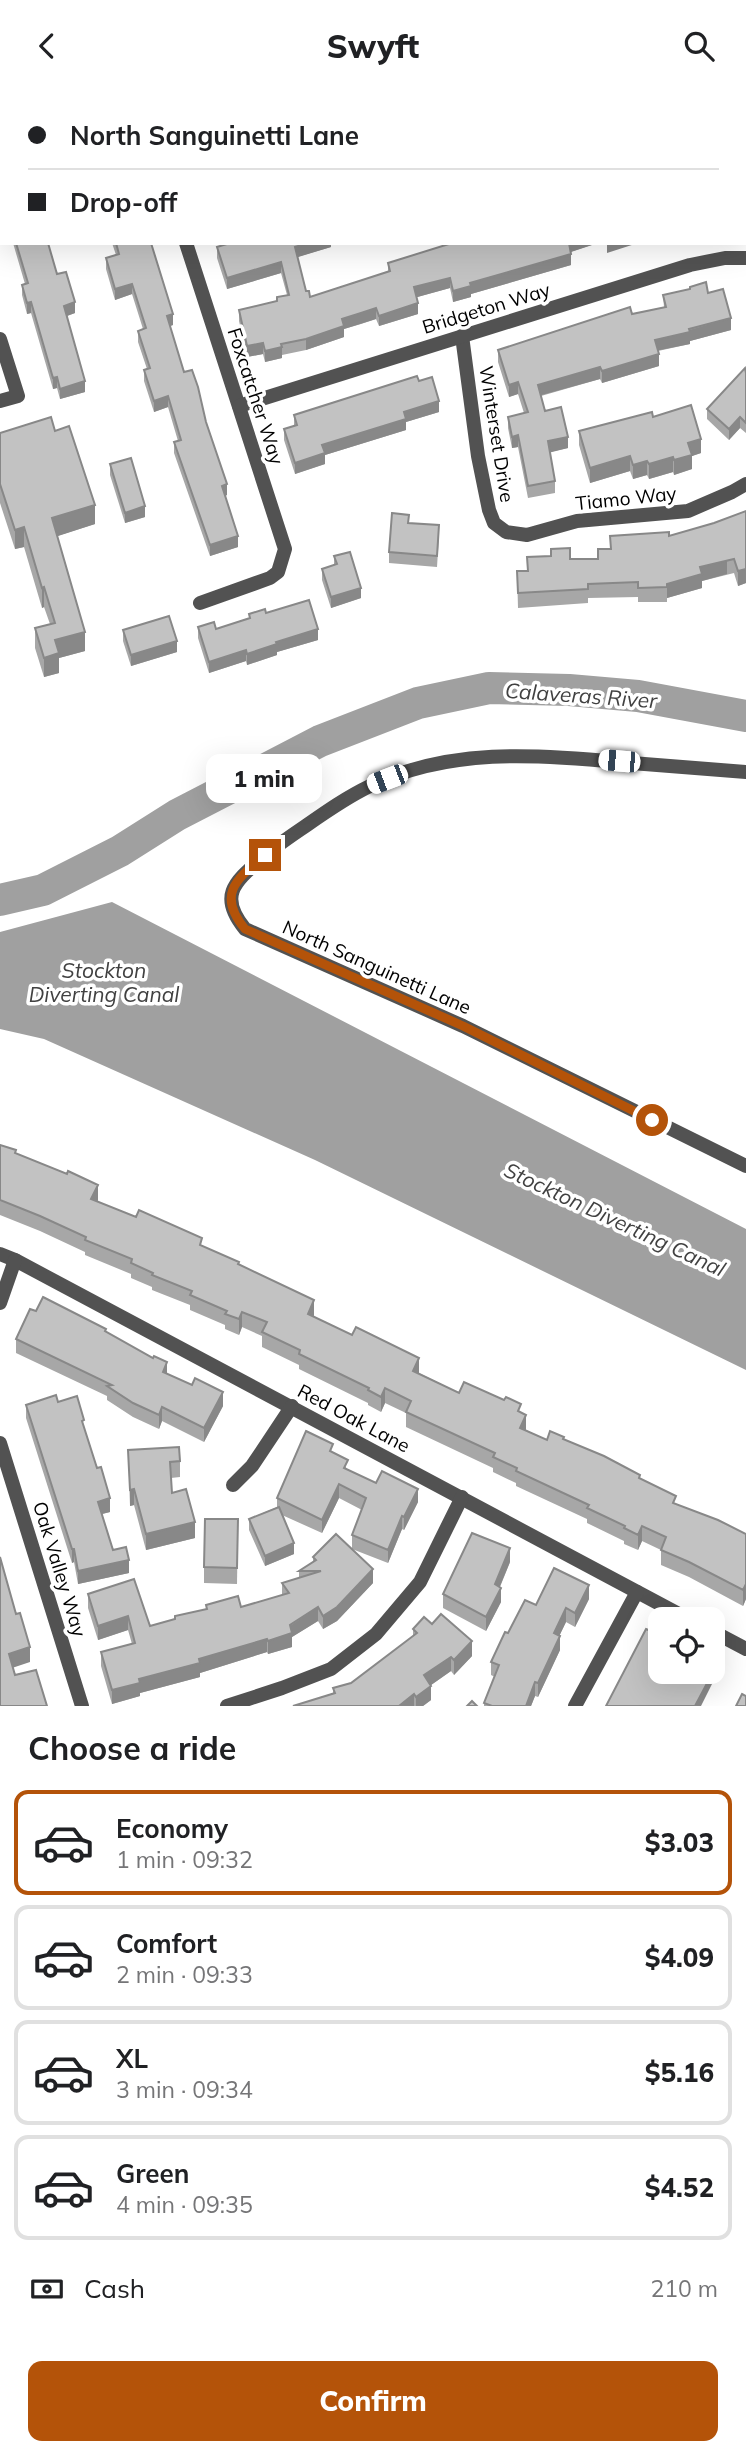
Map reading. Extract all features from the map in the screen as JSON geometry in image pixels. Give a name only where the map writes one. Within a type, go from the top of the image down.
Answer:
[{"type":"street","name":"Foxcatcher Way","points":[[187,245],[285,549],[278,572],[271,578],[200,603]]},
{"type":"street","name":"Bridgeton Way","points":[[239,406],[690,265],[725,258],[746,258]]},
{"type":"street","name":"Winterset Drive","points":[[462,336],[478,456],[489,510],[494,523],[506,532]]},
{"type":"street","points":[[0,339],[18,396],[0,401]]},
{"type":"street","name":"Tiamo Way","points":[[506,532],[527,535],[577,521],[688,511],[746,484]]},
{"type":"street","name":"North Sanguinetti Lane","points":[[746,772],[542,755],[463,759],[431,765],[371,786],[339,803],[250,868],[236,882],[230,903],[236,918],[245,929],[463,1026],[746,1166]]},
{"type":"street","name":"Red Oak Lane","points":[[0,1254],[292,1406],[665,1607]]},
{"type":"street","points":[[0,1303],[15,1260]]},
{"type":"street","points":[[233,1485],[252,1467],[292,1406]]},
{"type":"street","name":"Oak Valley Way","points":[[0,1443],[82,1706]]},
{"type":"street","points":[[226,1706],[331,1669],[376,1634],[420,1582],[462,1497]]},
{"type":"street","points":[[575,1706],[637,1592]]},
{"type":"street","points":[[725,1638],[746,1649]]},
{"type":"water","name":"Stockton Diverting Canal","points":[[112,902],[746,1229],[746,1370],[315,1160],[44,1039],[0,1029],[0,932]]},
{"type":"building","points":[[17,245],[49,245],[57,274],[66,272],[75,302],[64,306],[85,381],[60,389],[57,377],[53,378],[31,302],[27,303],[22,285],[28,283]]},
{"type":"building","points":[[117,245],[152,245],[173,314],[167,316],[184,372],[192,370],[198,387],[206,422],[227,484],[222,486],[238,536],[210,545],[174,442],[181,440],[168,396],[154,401],[144,370],[150,368],[138,331],[146,328],[132,284],[115,289],[106,258],[119,254]]},
{"type":"building","points":[[302,245],[295,247],[306,291],[309,291],[310,297],[390,271],[388,263],[446,245],[569,245],[571,254],[470,283],[471,286],[453,291],[450,278],[414,287],[418,303],[379,316],[376,308],[342,319],[344,326],[265,351],[263,343],[247,346],[239,310],[277,301],[277,297],[289,295],[281,262],[227,278],[217,247]]},
{"type":"building","points":[[706,282],[708,293],[723,289],[731,318],[655,340],[659,354],[602,371],[600,367],[538,385],[545,411],[561,407],[568,437],[548,441],[555,481],[528,486],[518,435],[512,437],[508,417],[528,412],[518,382],[509,385],[498,350],[630,307],[632,314],[666,307],[663,295]]},
{"type":"building","points":[[745,368],[746,423],[740,417],[729,429],[707,409]]},
{"type":"building","points":[[417,376],[419,381],[432,377],[439,401],[404,412],[406,419],[322,445],[325,453],[295,463],[284,429],[297,425],[294,415]]},
{"type":"building","points":[[691,405],[701,439],[688,443],[692,455],[633,465],[630,456],[590,468],[579,431],[652,412],[653,417]]},
{"type":"building","points":[[51,417],[55,431],[69,426],[95,505],[52,518],[85,632],[55,640],[59,653],[44,658],[35,628],[55,623],[24,527],[15,530],[0,484],[0,433]]},
{"type":"building","points":[[131,458],[145,506],[125,513],[110,464]]},
{"type":"building","points":[[746,511],[746,569],[738,571],[734,559],[700,567],[702,574],[667,584],[667,587],[638,588],[638,582],[588,584],[588,589],[518,593],[517,571],[528,571],[527,557],[551,556],[551,549],[570,548],[570,559],[598,559],[598,549],[611,549],[610,536],[669,532],[669,536]]},
{"type":"building","points":[[392,513],[409,515],[408,523],[439,525],[437,556],[389,552]]},
{"type":"building","points":[[350,552],[361,588],[331,597],[322,569],[337,564],[334,556]]},
{"type":"building","points":[[309,600],[318,629],[247,654],[246,650],[209,662],[198,627],[214,622],[216,629],[250,618],[249,614],[265,609],[266,613]]},
{"type":"building","points":[[169,616],[177,641],[131,655],[123,630]]},
{"type":"building","points":[[0,1145],[98,1185],[91,1199],[136,1217],[139,1210],[202,1238],[200,1245],[314,1300],[308,1314],[352,1335],[356,1327],[419,1358],[413,1371],[459,1393],[464,1382],[504,1400],[506,1397],[521,1404],[518,1411],[526,1415],[520,1428],[547,1440],[550,1431],[564,1437],[563,1439],[604,1456],[640,1475],[639,1478],[676,1496],[673,1503],[746,1534],[746,1584],[743,1590],[661,1550],[666,1537],[642,1526],[638,1535],[587,1508],[589,1505],[516,1471],[517,1468],[493,1457],[495,1453],[406,1412],[411,1401],[385,1388],[381,1397],[368,1390],[369,1388],[299,1354],[300,1350],[262,1332],[267,1322],[242,1312],[239,1319],[225,1314],[227,1311],[190,1295],[192,1291],[152,1275],[153,1273],[131,1263],[132,1259],[0,1200]]},
{"type":"building","points":[[43,1297],[106,1329],[105,1331],[153,1358],[154,1356],[167,1362],[163,1372],[192,1385],[195,1378],[223,1392],[204,1428],[162,1407],[159,1415],[133,1403],[107,1386],[112,1385],[16,1339],[30,1309],[36,1311]]},
{"type":"building","points":[[56,1395],[58,1402],[77,1396],[97,1468],[101,1467],[110,1498],[98,1502],[113,1550],[126,1547],[129,1560],[78,1571],[74,1549],[26,1405]]},
{"type":"building","points":[[306,1431],[333,1444],[330,1451],[348,1460],[344,1468],[376,1483],[382,1471],[418,1489],[404,1517],[402,1516],[388,1550],[352,1535],[366,1498],[339,1484],[322,1520],[277,1498]]},
{"type":"building","points":[[179,1447],[180,1461],[170,1462],[172,1493],[186,1489],[195,1522],[146,1534],[134,1489],[130,1490],[128,1450]]},
{"type":"building","points":[[279,1507],[294,1543],[265,1556],[249,1519]]},
{"type":"building","points":[[205,1519],[238,1519],[237,1568],[204,1567]]},
{"type":"building","points":[[472,1533],[510,1548],[495,1584],[501,1588],[486,1617],[443,1594]]},
{"type":"building","points":[[336,1534],[373,1569],[337,1607],[323,1616],[318,1607],[290,1625],[292,1633],[199,1659],[200,1663],[139,1679],[140,1683],[112,1690],[101,1652],[135,1643],[128,1616],[98,1626],[88,1594],[134,1579],[150,1626],[175,1619],[175,1616],[207,1609],[206,1605],[238,1596],[241,1607],[289,1593],[282,1583],[321,1571],[299,1571],[316,1560],[313,1557]]},
{"type":"building","points":[[0,1557],[16,1614],[20,1613],[30,1647],[9,1654],[15,1675],[36,1670],[47,1706],[0,1706]]},
{"type":"building","points":[[554,1568],[589,1585],[575,1613],[566,1608],[554,1633],[560,1636],[538,1683],[535,1682],[526,1706],[492,1706],[484,1703],[499,1665],[491,1662],[505,1632],[508,1633],[525,1600],[536,1605]]},
{"type":"building","points":[[441,1614],[472,1641],[454,1660],[451,1657],[424,1675],[431,1686],[416,1697],[414,1694],[399,1706],[293,1706],[335,1693],[333,1688],[351,1683],[417,1633],[413,1629],[424,1617],[432,1624]]},
{"type":"building","points":[[646,1629],[648,1684],[707,1684],[695,1706],[606,1706]]},
{"type":"building","points":[[742,1694],[746,1696],[746,1706],[736,1706]]},
{"type":"waterway","name":"Calaveras River","points":[[0,900],[43,890],[120,851],[177,815],[320,741],[418,703],[489,688],[569,690],[638,696],[746,716]]},
{"type":"route","points":[[265,855],[236,882],[232,891],[230,903],[236,918],[245,929],[463,1026],[652,1120]]}]
